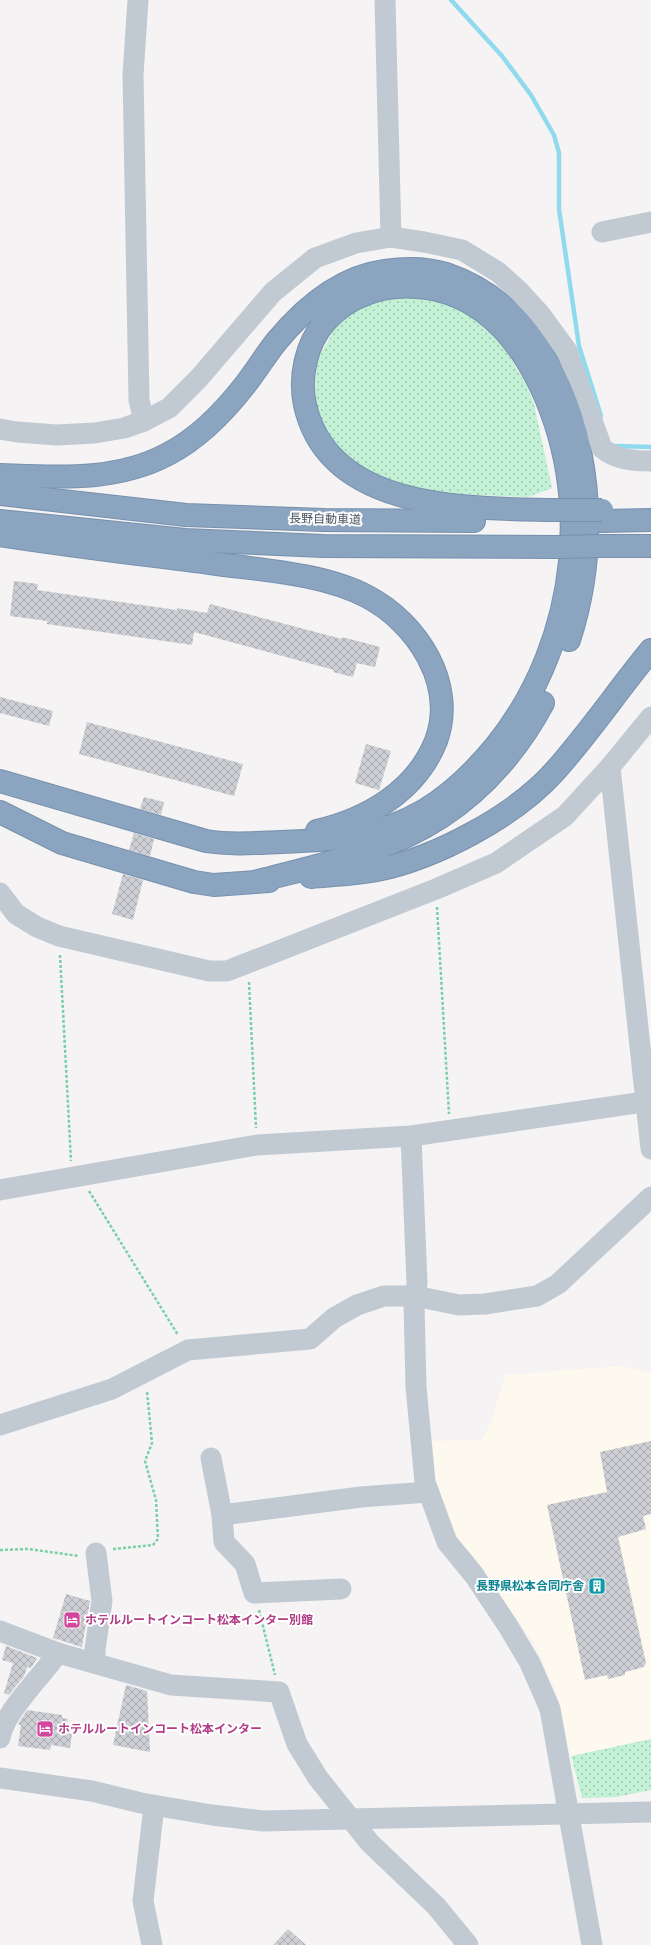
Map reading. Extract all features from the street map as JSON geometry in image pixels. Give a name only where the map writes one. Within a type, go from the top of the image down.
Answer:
[{"type":"highway","points":[[0,475],[71,478],[110,474],[139,467],[168,454],[195,437],[221,413],[246,384],[276,342],[299,317],[322,297],[344,283],[370,273],[418,269],[440,272],[461,279],[483,290],[505,307],[539,348],[564,400],[575,433],[583,471],[588,534],[582,594],[563,660],[550,690],[520,742],[500,767],[459,806],[437,821],[369,851],[255,882]]},
{"type":"highway","points":[[0,781],[206,841],[239,843],[338,840],[361,836],[405,820],[426,810],[469,776],[488,755],[521,711],[548,658],[559,624],[566,594],[572,533],[571,495],[559,435],[536,377],[522,352],[507,332],[488,315],[461,298],[444,291],[407,286],[370,292],[337,310],[324,323],[314,338],[308,353],[303,385],[304,400],[314,430],[334,458],[347,469],[379,488],[423,502],[555,515]]},
{"type":"highway","name":"長野自動車道","points":[[0,494],[186,515],[324,520],[602,515],[651,520]]},
{"type":"highway","points":[[602,515],[651,511]]},
{"type":"highway","points":[[0,521],[185,540],[323,546],[651,546]]},
{"type":"highway","points":[[0,535],[254,569],[322,581],[347,588],[368,597],[387,609],[404,623],[417,638],[428,656],[436,674],[440,694],[441,713],[438,735],[430,755],[418,774],[403,790],[385,803],[346,822],[298,835],[239,843]]},
{"type":"highway","points":[[0,812],[62,843],[194,882],[214,885],[377,870],[428,854],[458,841],[483,827],[528,796],[554,772],[651,650]]},
{"type":"highway","points":[[0,772],[74,803]]},
{"type":"street","points":[[138,0],[133,90],[139,400],[144,421]]},
{"type":"street","points":[[385,0],[391,237]]},
{"type":"street","points":[[602,232],[651,222]]},
{"type":"street","points":[[0,429],[17,432],[57,435],[102,432],[124,428],[144,421],[169,408],[199,378],[273,292],[315,258],[356,243],[391,237],[462,250],[498,272],[519,291],[540,314],[567,351],[602,448],[610,455],[633,461],[651,461]]},
{"type":"street","points":[[0,893],[16,914],[37,927],[59,936],[209,971],[227,971],[436,889],[496,863],[529,842],[565,816],[610,767],[651,717]]},
{"type":"street","points":[[610,767],[649,1102],[651,1149]]},
{"type":"street","points":[[0,1190],[257,1145],[412,1136],[450,1129],[649,1102]]},
{"type":"street","points":[[412,1136],[417,1283],[415,1296],[416,1387],[425,1482],[447,1542],[474,1576],[508,1626],[533,1669],[550,1709],[570,1814],[592,1945]]},
{"type":"street","points":[[0,1425],[112,1389],[188,1350],[310,1338],[334,1318],[358,1305],[384,1296],[415,1296],[459,1305],[485,1304],[538,1296],[558,1284],[651,1197]]},
{"type":"street","points":[[211,1458],[222,1515],[224,1542],[245,1564],[254,1592],[341,1590]]},
{"type":"street","points":[[222,1515],[361,1498],[428,1492]]},
{"type":"street","points":[[95,1662],[95,1649],[102,1601],[96,1554]]},
{"type":"street","points":[[0,1631],[58,1653],[95,1662],[171,1685],[279,1692],[290,1726],[307,1762],[370,1843],[436,1906],[468,1945]]},
{"type":"street","points":[[0,1738],[3,1726],[11,1713],[58,1653]]},
{"type":"street","points":[[0,1778],[92,1791],[154,1806],[264,1821],[651,1812]]},
{"type":"street","points":[[152,1945],[143,1901],[154,1806]]},
{"type":"path","points":[[436,889],[450,1129]]},
{"type":"path","points":[[59,936],[71,1160],[188,1350]]},
{"type":"path","points":[[248,963],[257,1145]]},
{"type":"path","points":[[0,1550],[28,1549],[77,1556],[96,1554],[132,1546],[153,1545],[158,1539],[156,1500],[145,1461],[152,1443],[152,1432],[143,1374]]},
{"type":"path","points":[[254,1592],[279,1692]]},
{"type":"shaded area","points":[[621,1366],[651,1373],[651,1790],[617,1797],[582,1798],[575,1777],[557,1694],[533,1641],[464,1550],[451,1529],[435,1492],[431,1441],[482,1440],[491,1422],[505,1375]]},
{"type":"green space","points":[[425,292],[481,318],[500,341],[526,384],[534,404],[552,488],[528,497],[453,494],[410,488],[380,476],[348,460],[325,436],[315,410],[316,363],[336,326],[351,308],[382,297]]},
{"type":"green space","points":[[651,1739],[651,1790],[617,1797],[582,1798],[571,1756]]},
{"type":"building","points":[[14,581],[38,584],[37,590],[177,610],[177,608],[207,613],[210,604],[342,639],[342,637],[380,647],[375,667],[357,663],[353,677],[333,672],[334,670],[194,632],[192,645],[47,624],[47,621],[10,616]]},
{"type":"building","points":[[0,697],[53,711],[49,726],[0,713]]},
{"type":"building","points":[[87,722],[243,764],[234,796],[79,754]]},
{"type":"building","points":[[366,744],[391,751],[379,790],[355,783]]},
{"type":"building","points":[[144,797],[164,802],[161,815],[140,809]]},
{"type":"building","points":[[134,833],[154,839],[150,856],[129,850]]},
{"type":"building","points":[[123,874],[143,880],[133,920],[112,914]]},
{"type":"building","name":"長野県松本合同庁舎","points":[[651,1441],[651,1514],[643,1516],[646,1529],[618,1537],[646,1663],[644,1667],[625,1672],[625,1675],[608,1679],[607,1675],[585,1680],[547,1505],[607,1492],[600,1452]]},
{"type":"building","points":[[66,1594],[90,1601],[82,1647],[53,1638]]},
{"type":"building","points":[[6,1646],[37,1658],[31,1668],[27,1667],[24,1676],[9,1695],[4,1693],[13,1663],[2,1660]]},
{"type":"building","points":[[126,1685],[147,1691],[150,1752],[113,1745]]},
{"type":"building","points":[[27,1710],[62,1715],[62,1718],[68,1719],[67,1726],[73,1727],[70,1748],[51,1745],[50,1750],[18,1746],[21,1725],[18,1724]]},
{"type":"building","points":[[288,1929],[306,1945],[273,1945]]},
{"type":"waterway","points":[[451,0],[502,56],[531,95],[554,135],[559,153],[559,209],[579,346],[601,416]]},
{"type":"waterway","points":[[616,446],[651,447]]},
{"type":"place","name":"長野県松本合同庁舎","points":[[597,1586]]},
{"type":"place","name":"ホテルルートインコート松本インター別館","points":[[72,1620]]},
{"type":"place","name":"ホテルルートインコート松本インター","points":[[45,1729]]}]
